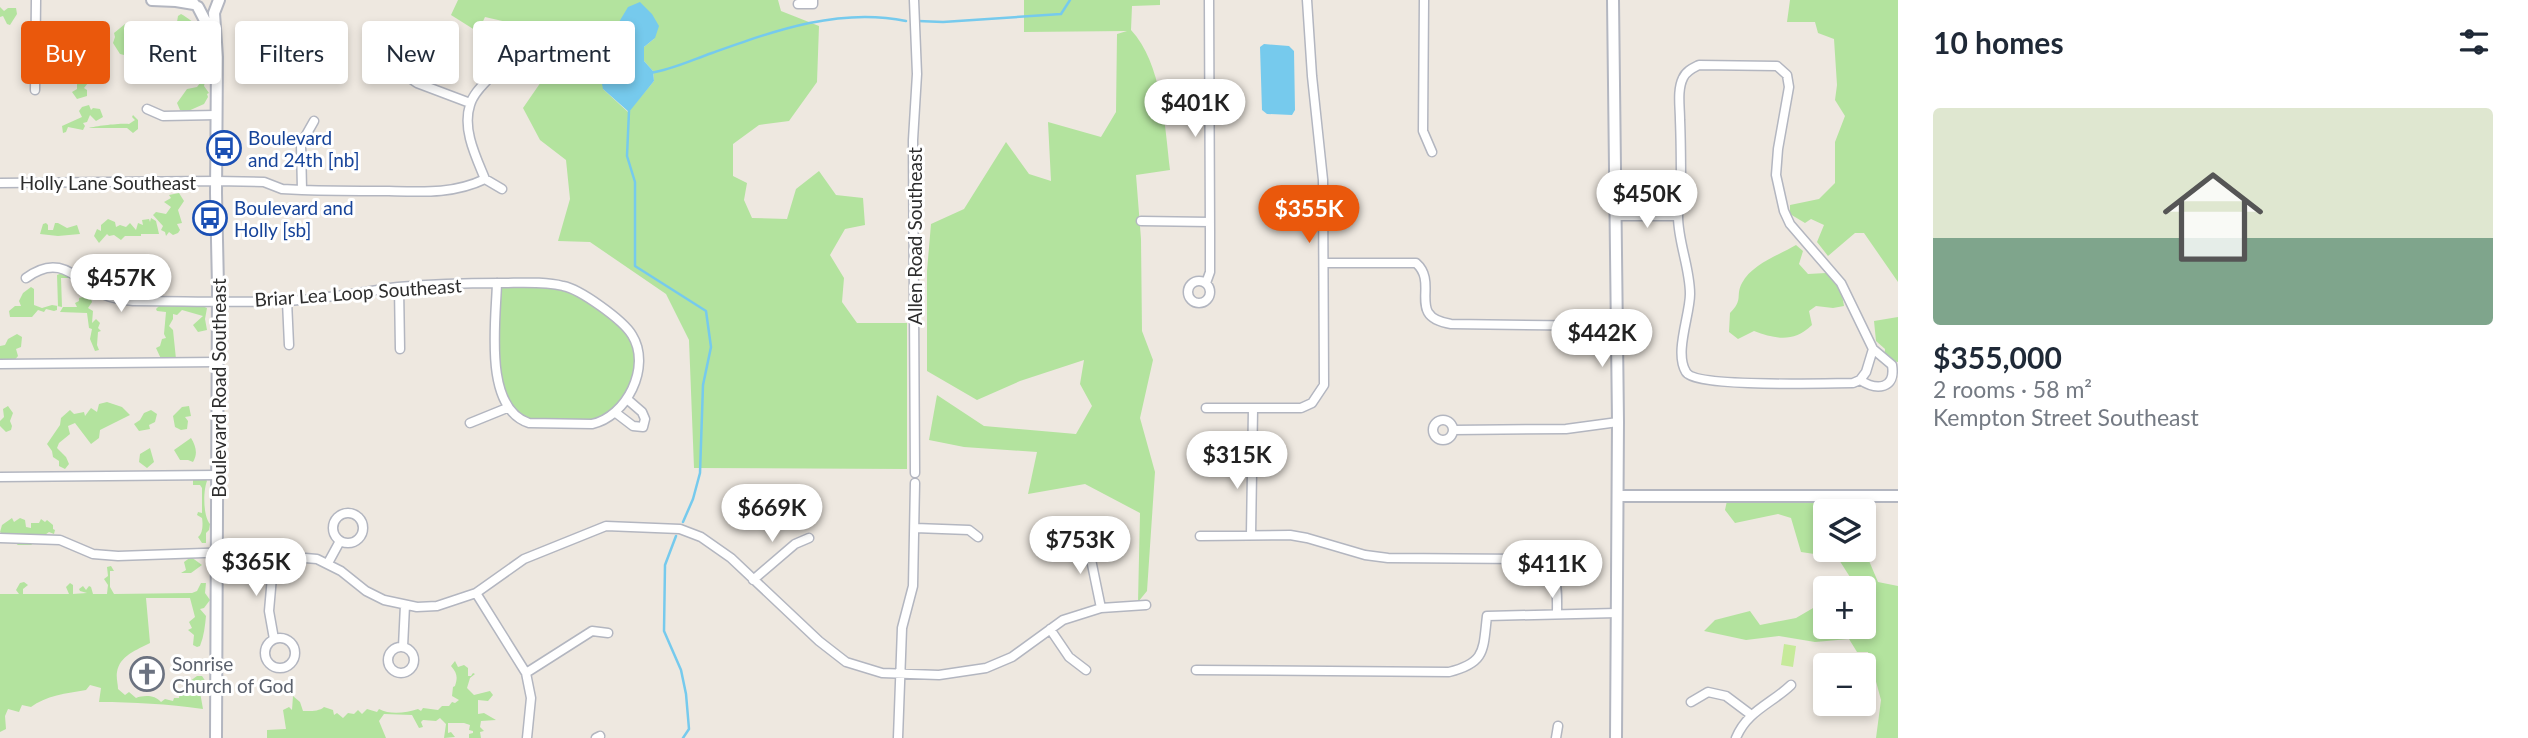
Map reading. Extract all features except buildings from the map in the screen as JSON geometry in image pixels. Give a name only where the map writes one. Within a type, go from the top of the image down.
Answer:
[{"type":"street","points":[[35,90],[36,0]]},
{"type":"street","points":[[152,0],[209,7],[219,0]]},
{"type":"street","name":"Boulevard Road Southeast","points":[[214,21],[219,0]]},
{"type":"street","points":[[798,4],[813,4],[813,0]]},
{"type":"street","name":"Allen Road Southeast","points":[[914,0],[917,74],[913,140],[915,473]]},
{"type":"street","points":[[1206,283],[1210,272],[1209,0]]},
{"type":"street","points":[[1206,408],[1301,408],[1320,395],[1325,375],[1323,180],[1311,76],[1307,0]]},
{"type":"street","points":[[1424,0],[1423,131],[1432,152]]},
{"type":"street","points":[[1613,0],[1618,422],[1616,738]]},
{"type":"street","name":"Boulevard Road Southeast","points":[[194,4],[204,21]]},
{"type":"street","points":[[1860,380],[1870,387],[1891,382],[1894,375],[1892,365],[1873,349],[1841,284],[1790,224],[1784,211],[1776,174],[1789,86],[1787,75],[1777,66],[1699,65],[1688,71],[1682,79],[1680,96],[1681,191],[1678,216],[1690,290],[1690,310],[1682,348],[1686,372],[1693,379],[1729,382],[1853,383],[1867,372],[1873,349]]},
{"type":"street","name":"Boulevard Road Southeast","points":[[216,84],[216,738]]},
{"type":"street","points":[[419,84],[470,103]]},
{"type":"street","points":[[485,84],[470,103],[469,130],[473,152],[485,179],[502,188]]},
{"type":"street","points":[[147,109],[163,116],[217,115]]},
{"type":"street","points":[[302,190],[301,144],[314,121]]},
{"type":"street","name":"Holly Lane Southeast","points":[[0,183],[216,181],[264,183],[302,190],[451,191],[485,179]]},
{"type":"street","points":[[1616,216],[1678,216]]},
{"type":"street","points":[[1142,221],[1210,222]]},
{"type":"street","points":[[1324,263],[1416,263],[1425,274],[1427,313],[1438,322],[1617,326]]},
{"type":"street","name":"Briar Lea Loop Southeast","points":[[26,278],[39,268],[54,267],[71,272],[106,295],[133,301],[287,301],[442,284],[562,285],[586,295],[627,329],[635,340],[638,363],[636,377],[627,399],[616,413]]},
{"type":"street","points":[[497,283],[496,369],[503,401],[521,421],[592,424],[616,413],[633,426],[643,427],[646,419],[644,415],[627,399]]},
{"type":"street","points":[[399,287],[400,349]]},
{"type":"street","points":[[287,301],[289,345]]},
{"type":"street","points":[[0,364],[218,362]]},
{"type":"street","points":[[470,423],[507,408]]},
{"type":"street","points":[[1251,535],[1252,409]]},
{"type":"street","points":[[1453,430],[1566,429],[1618,422]]},
{"type":"street","points":[[0,477],[217,475]]},
{"type":"street","points":[[898,738],[902,628],[913,586],[915,484]]},
{"type":"street","points":[[1618,496],[1898,496]]},
{"type":"street","points":[[0,538],[60,540],[97,555],[217,552],[317,559],[328,563],[366,591],[384,600],[405,605],[438,606],[476,593],[524,559],[607,526],[663,527],[692,532],[731,558],[819,642],[846,662],[882,673],[939,675],[986,668],[1012,657],[1063,620],[1101,608],[1146,605]]},
{"type":"street","points":[[915,528],[969,530],[978,537]]},
{"type":"street","points":[[1200,536],[1307,538],[1340,549],[1388,558],[1531,559],[1545,563],[1553,573],[1557,592],[1557,614]]},
{"type":"street","points":[[753,580],[795,544],[809,538]]},
{"type":"street","points":[[1087,540],[1101,608]]},
{"type":"street","points":[[328,563],[340,541]]},
{"type":"street","points":[[274,554],[269,611],[274,639]]},
{"type":"street","points":[[476,593],[526,673],[531,698],[527,738]]},
{"type":"street","points":[[402,647],[405,605]]},
{"type":"street","points":[[1196,670],[1449,672],[1467,667],[1478,659],[1483,650],[1487,616],[1617,613]]},
{"type":"street","points":[[1051,629],[1069,657],[1086,670]]},
{"type":"street","points":[[526,673],[592,631],[608,634]]},
{"type":"street","points":[[1736,738],[1751,714],[1791,685]]},
{"type":"street","points":[[1691,702],[1708,692],[1726,696],[1751,714]]},
{"type":"street","points":[[1556,738],[1558,726]]},
{"type":"green space","points":[[458,0],[778,0],[781,11],[819,26],[817,82],[789,121],[759,125],[733,144],[733,176],[747,183],[744,200],[752,218],[787,219],[796,189],[819,171],[836,195],[863,198],[865,225],[845,229],[830,255],[844,278],[842,302],[857,323],[907,323],[907,469],[694,468],[689,340],[666,294],[590,242],[558,241],[570,199],[566,160],[540,140],[523,108],[540,84],[606,84],[603,89],[628,112],[654,81],[653,71],[644,61],[644,47],[655,38],[635,47],[635,21],[503,21],[485,17],[483,21],[473,21],[473,29],[451,15]]},
{"type":"green space","points":[[1024,0],[1160,0],[1160,5],[1132,6],[1131,30],[1141,44],[1156,77],[1164,116],[1170,170],[1136,175],[1141,239],[1142,331],[1153,360],[1140,418],[1155,472],[1147,591],[1138,602],[1140,513],[1085,484],[1028,494],[1037,452],[964,447],[929,440],[937,395],[984,426],[1076,434],[1092,406],[1080,384],[1084,360],[1020,381],[977,400],[927,371],[927,271],[931,224],[964,209],[1006,142],[1029,174],[1051,181],[1048,122],[1101,137],[1116,112],[1117,34],[1127,31],[1024,32]]},
{"type":"green space","points":[[1790,0],[1898,0],[1898,282],[1864,233],[1855,233],[1828,256],[1817,242],[1824,225],[1811,219],[1805,223],[1790,214],[1790,205],[1819,199],[1835,183],[1835,142],[1845,116],[1835,100],[1837,85],[1834,39],[1818,33],[1815,22],[1787,22]]},
{"type":"green space","points":[[0,7],[4,11],[16,8],[17,14],[10,25],[3,16],[0,17]]},
{"type":"green space","points":[[181,14],[192,21],[177,21]]},
{"type":"green space","points":[[124,25],[124,55],[120,54],[113,43],[114,33]]},
{"type":"green space","points":[[77,84],[87,84],[84,88],[87,90],[87,96],[77,99],[72,92],[77,89]]},
{"type":"green space","points":[[204,84],[209,93],[204,104],[186,112],[180,110],[177,103],[187,89]]},
{"type":"green space","points":[[89,105],[91,110],[100,109],[103,117],[96,121],[90,115],[87,122],[83,123],[83,130],[68,127],[63,133],[62,126],[82,117],[79,111]]},
{"type":"green space","points":[[133,115],[138,120],[138,129],[133,133],[127,128],[89,128],[129,124],[135,120]]},
{"type":"green space","points":[[179,193],[184,201],[178,210],[182,223],[177,224],[180,230],[173,235],[169,232],[166,236],[161,230],[163,226],[153,215],[156,212],[166,214],[171,207],[164,202],[171,198],[169,195]]},
{"type":"green space","points":[[151,218],[156,221],[159,234],[125,236],[121,240],[107,234],[99,243],[94,236],[97,229],[101,231],[101,225],[108,219],[115,222],[116,227],[126,227],[130,223],[136,230],[138,223],[143,225],[142,220],[149,219],[150,222]]},
{"type":"green space","points":[[46,223],[48,230],[53,230],[55,223],[67,228],[77,225],[80,234],[40,234],[43,224]]},
{"type":"green space","points":[[1796,245],[1803,251],[1799,264],[1808,274],[1826,273],[1841,289],[1844,306],[1816,306],[1809,311],[1812,325],[1798,335],[1784,338],[1754,331],[1738,339],[1729,332],[1730,313],[1737,304],[1740,287],[1746,276],[1759,265]]},
{"type":"green space","points":[[62,273],[71,278],[61,278],[62,307],[57,306],[54,311],[38,310],[32,317],[10,317],[9,311],[15,306],[21,306],[19,301],[23,293],[31,287],[34,289],[34,305],[42,308],[52,305],[58,306],[57,275]]},
{"type":"green space","points":[[497,283],[572,288],[632,335],[638,363],[627,399],[601,422],[529,423],[515,416],[499,382]]},
{"type":"green space","points":[[84,297],[92,302],[88,308],[93,311],[92,323],[96,319],[100,323],[97,345],[99,350],[95,351],[90,339],[92,329],[89,328],[87,313],[60,312],[63,307],[77,307],[75,303]]},
{"type":"green space","points":[[159,306],[207,308],[207,330],[198,332],[193,325],[203,316],[182,310],[177,315],[173,314],[169,326],[173,330],[176,359],[162,361],[156,348],[160,346],[162,339],[166,338],[166,312],[156,309]]},
{"type":"green space","points":[[1898,317],[1898,362],[1884,360],[1885,349],[1876,341],[1874,321]]},
{"type":"green space","points":[[17,334],[22,337],[21,347],[16,349],[18,356],[13,362],[0,361],[0,346]]},
{"type":"green space","points":[[107,402],[122,407],[130,415],[100,430],[99,438],[91,444],[75,423],[68,426],[70,434],[57,448],[69,464],[65,469],[59,466],[59,461],[53,457],[47,444],[60,425],[61,418],[70,410],[74,414],[84,412],[85,416],[91,408],[97,412],[99,404]]},
{"type":"green space","points":[[8,406],[13,413],[10,421],[12,426],[11,430],[6,432],[0,426],[0,421],[4,417],[3,409]]},
{"type":"green space","points":[[189,406],[191,416],[185,417],[188,421],[187,429],[181,430],[175,427],[173,416],[182,407]]},
{"type":"green space","points":[[151,410],[157,414],[155,422],[149,425],[150,429],[139,431],[134,424],[144,413]]},
{"type":"green space","points":[[191,438],[196,450],[195,459],[193,462],[180,460],[174,450]]},
{"type":"green space","points":[[150,448],[154,462],[147,468],[139,462],[140,454]]},
{"type":"green space","points":[[203,475],[207,481],[204,503],[210,524],[206,543],[202,543],[198,537],[202,525],[202,518],[197,515],[198,512],[202,513],[202,488],[200,485],[193,485],[193,478],[198,480]]},
{"type":"green space","points":[[1728,496],[1871,496],[1871,499],[1813,499],[1813,554],[1801,552],[1791,518],[1778,514],[1735,523],[1725,510]]},
{"type":"green space","points":[[12,518],[14,522],[20,518],[25,520],[26,527],[31,528],[31,523],[47,520],[53,525],[54,534],[49,532],[31,545],[18,545],[0,532],[2,525]]},
{"type":"green space","points":[[191,557],[202,565],[191,573],[181,573],[186,570],[184,562]]},
{"type":"green space","points":[[1840,562],[1870,562],[1875,576],[1849,576]]},
{"type":"green space","points":[[111,566],[114,571],[110,571],[110,587],[114,594],[192,593],[197,591],[201,583],[206,583],[205,593],[210,600],[200,609],[206,616],[200,646],[193,645],[194,635],[188,630],[192,628],[189,622],[195,617],[190,598],[146,598],[150,643],[125,657],[117,674],[118,689],[125,695],[129,692],[136,698],[149,696],[161,702],[179,698],[180,690],[184,689],[186,684],[197,676],[202,676],[206,682],[201,685],[204,690],[200,692],[203,709],[99,702],[101,688],[90,685],[86,690],[50,698],[31,707],[22,705],[19,712],[8,709],[5,716],[6,729],[0,732],[0,594],[19,594],[16,590],[20,583],[24,582],[28,585],[23,589],[23,594],[69,594],[66,587],[70,583],[73,585],[73,594],[87,593],[79,589],[83,586],[86,590],[89,586],[93,594],[107,594],[108,585],[104,579],[108,576],[107,567]]},
{"type":"green space","points":[[1876,577],[1878,582],[1898,586],[1898,738],[1876,738],[1881,700],[1876,682],[1876,653],[1857,652],[1849,639],[1876,639]]},
{"type":"green space","points":[[1813,608],[1813,639],[1849,639],[1815,642],[1779,636],[1746,640],[1704,631],[1715,620],[1750,611],[1760,625],[1796,618]]},
{"type":"green space","points":[[1784,644],[1796,646],[1793,667],[1781,665]]},
{"type":"green space","points":[[455,661],[458,667],[464,665],[468,668],[468,676],[475,674],[470,678],[467,688],[474,695],[490,691],[493,695],[488,701],[478,700],[478,714],[484,713],[496,720],[481,721],[480,727],[484,731],[480,732],[481,738],[469,738],[473,731],[469,730],[470,725],[464,723],[448,723],[448,733],[451,732],[455,737],[444,738],[446,724],[440,718],[436,721],[423,720],[423,727],[419,728],[412,715],[384,714],[379,721],[386,738],[267,738],[267,730],[286,729],[283,710],[289,707],[292,710],[293,696],[300,702],[303,711],[324,707],[343,718],[358,710],[362,714],[367,709],[398,713],[418,709],[421,711],[423,708],[438,710],[442,706],[449,706],[459,700],[452,696],[457,678],[451,666]]},
{"type":"water","points":[[640,2],[659,26],[655,38],[644,47],[644,61],[653,71],[654,81],[629,112],[603,89],[602,84],[635,84],[635,21],[620,21],[628,7]]},
{"type":"water","points":[[1264,44],[1289,46],[1294,51],[1295,110],[1292,115],[1267,114],[1262,110],[1260,47]]},
{"type":"waterway","points":[[918,21],[943,22],[1061,14],[1070,0]]},
{"type":"waterway","points":[[650,73],[807,24],[856,17],[906,21]]},
{"type":"waterway","points":[[629,111],[627,156],[635,182],[635,266],[706,311],[711,347],[703,385],[700,473],[683,522]]},
{"type":"waterway","points":[[676,536],[665,565],[664,631],[681,670],[686,694],[689,729],[683,738]]},
{"type":"place","name":"Boulevard and 24th [nb]","points":[[224,148]]},
{"type":"place","name":"Boulevard and Holly [sb]","points":[[210,218]]},
{"type":"place","name":"Sonrise Church of God","points":[[147,674]]}]
